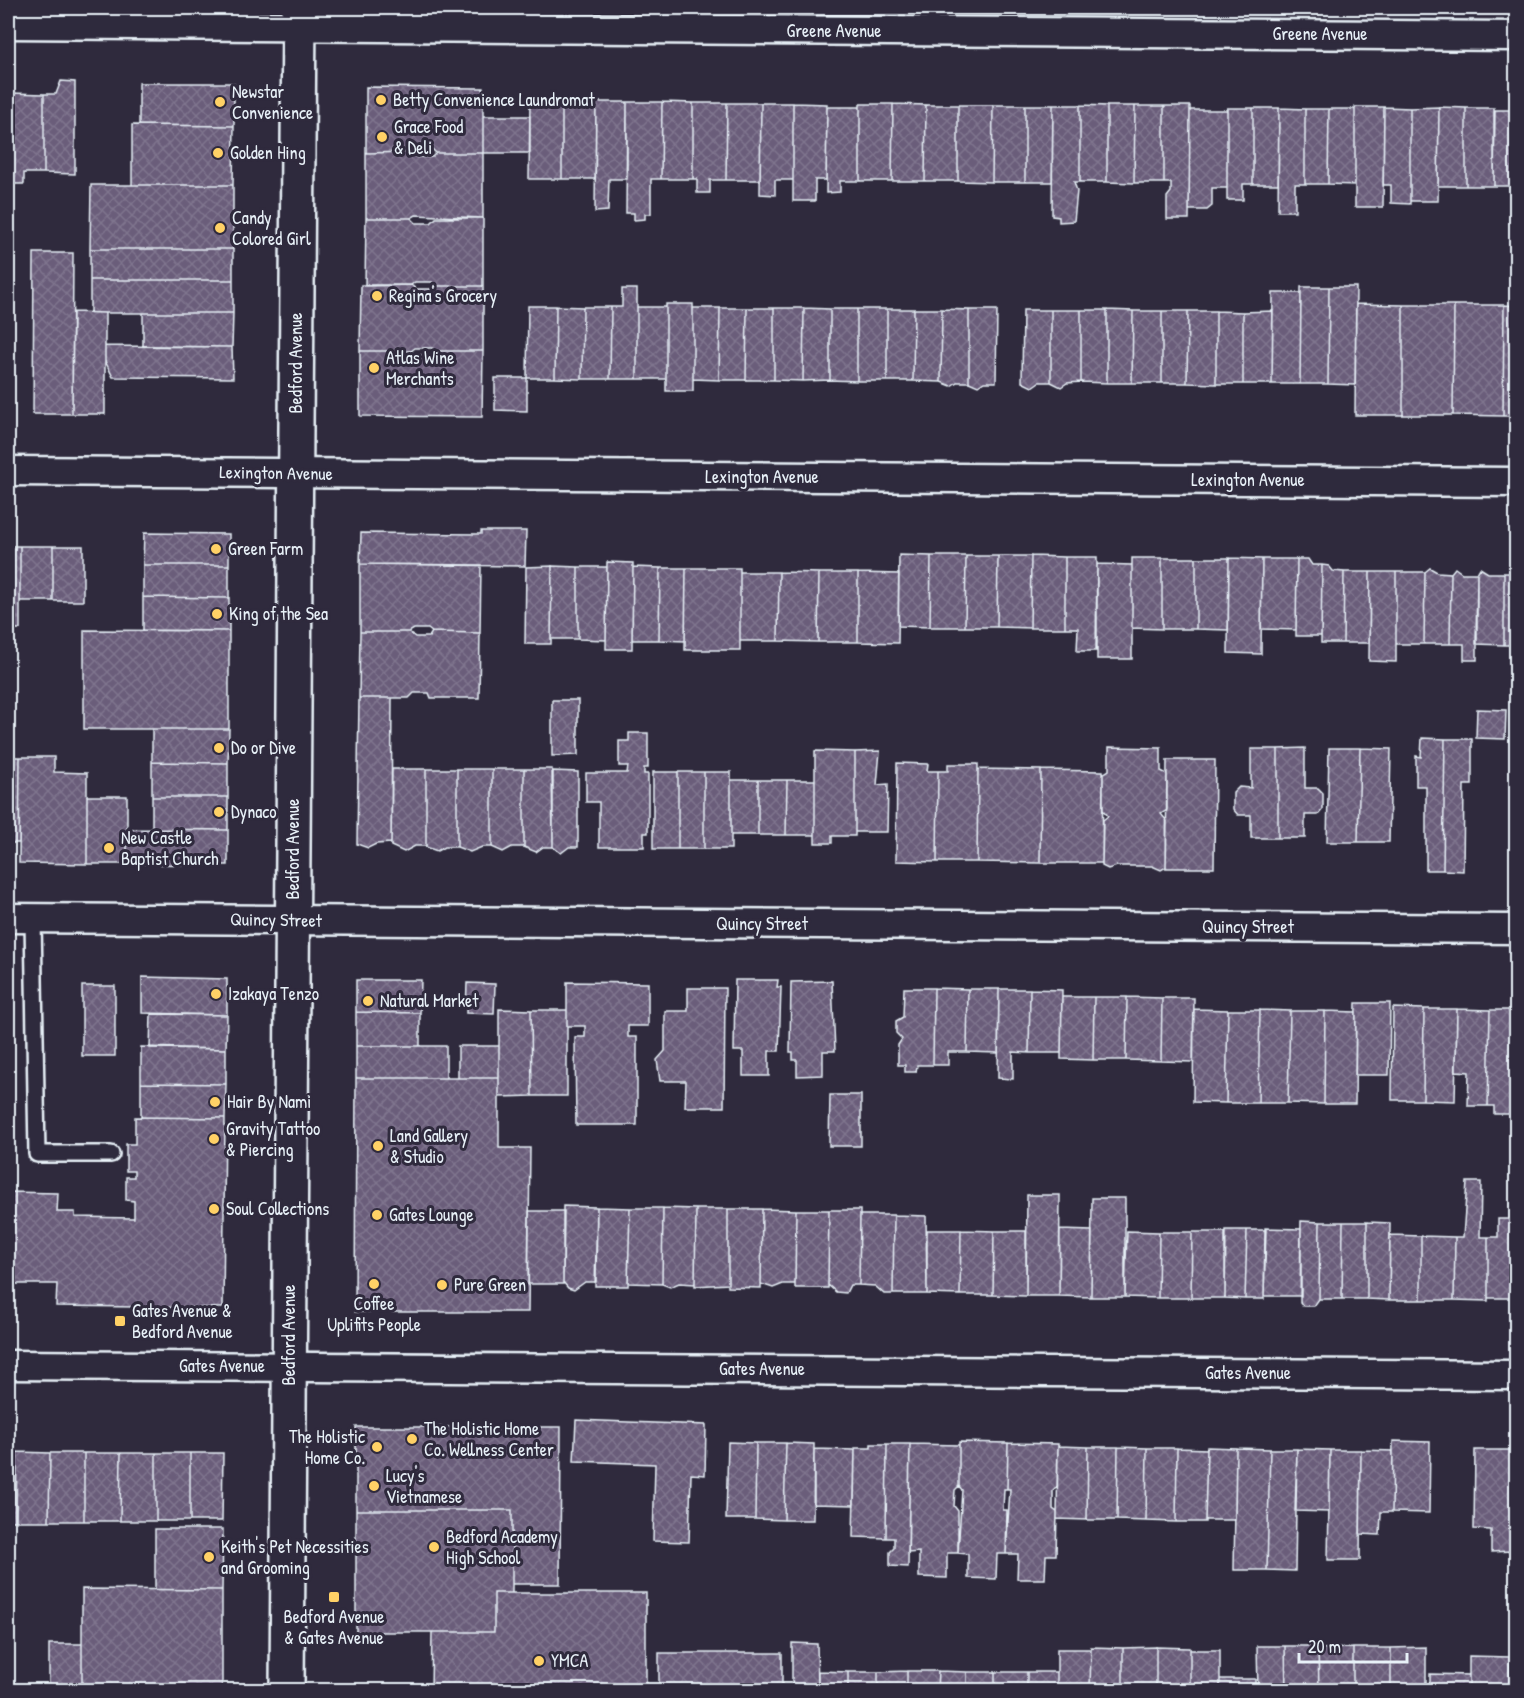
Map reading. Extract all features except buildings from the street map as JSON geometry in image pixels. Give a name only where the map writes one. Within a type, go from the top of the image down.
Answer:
[{"type":"main road","name":"Bedford Avenue","points":[[287,1690],[299,17]]},
{"type":"street","name":"Greene Avenue","points":[[8,24],[299,17],[1516,36]]},
{"type":"street","name":"Lexington Avenue","points":[[8,471],[1516,482]]},
{"type":"street","name":"Quincy Street","points":[[20,919],[1516,929]]},
{"type":"street","name":"Gates Avenue","points":[[8,1365],[1516,1375]]},
{"type":"lane","points":[[20,919],[37,1154],[111,1154]]},
{"type":"place","name":"Betty Convenience Laundromat","points":[[381,100]]},
{"type":"place","name":"Newstar Convenience","points":[[220,102]]},
{"type":"place","name":"Grace Food & Deli","points":[[382,137]]},
{"type":"place","name":"Golden Hing","points":[[218,153]]},
{"type":"place","name":"Candy Colored Girl","points":[[220,228]]},
{"type":"place","name":"Regina's Grocery","points":[[377,296]]},
{"type":"place","name":"Atlas Wine Merchants","points":[[374,368]]},
{"type":"place","name":"Green Farm","points":[[216,549]]},
{"type":"place","name":"King of the Sea","points":[[217,614]]},
{"type":"place","name":"Do or Dive","points":[[219,748]]},
{"type":"place","name":"Dynaco","points":[[219,812]]},
{"type":"place","name":"New Castle Baptist Church","points":[[109,848]]},
{"type":"place","name":"Izakaya Tenzo","points":[[216,994]]},
{"type":"place","name":"Natural Market","points":[[368,1001]]},
{"type":"place","name":"Hair By Nami","points":[[215,1102]]},
{"type":"place","name":"Gravity Tattoo & Piercing","points":[[214,1139]]},
{"type":"place","name":"Land Gallery & Studio","points":[[378,1146]]},
{"type":"place","name":"Soul Collections","points":[[214,1209]]},
{"type":"place","name":"Gates Lounge","points":[[377,1215]]},
{"type":"place","name":"Coffee Uplifits People","points":[[374,1284]]},
{"type":"place","name":"Pure Green","points":[[442,1285]]},
{"type":"place","name":"Gates Avenue & Bedford Avenue","points":[[120,1321]]},
{"type":"place","name":"The Holistic Home Co. Wellness Center","points":[[412,1439]]},
{"type":"place","name":"The Holistic Home Co.","points":[[377,1447]]},
{"type":"place","name":"Lucy's Vietnamese","points":[[374,1486]]},
{"type":"place","name":"Bedford Academy High School","points":[[434,1547]]},
{"type":"place","name":"Keith's Pet Necessities and Grooming","points":[[209,1557]]},
{"type":"place","name":"Bedford Avenue & Gates Avenue","points":[[334,1597]]},
{"type":"place","name":"YMCA","points":[[539,1661]]}]
